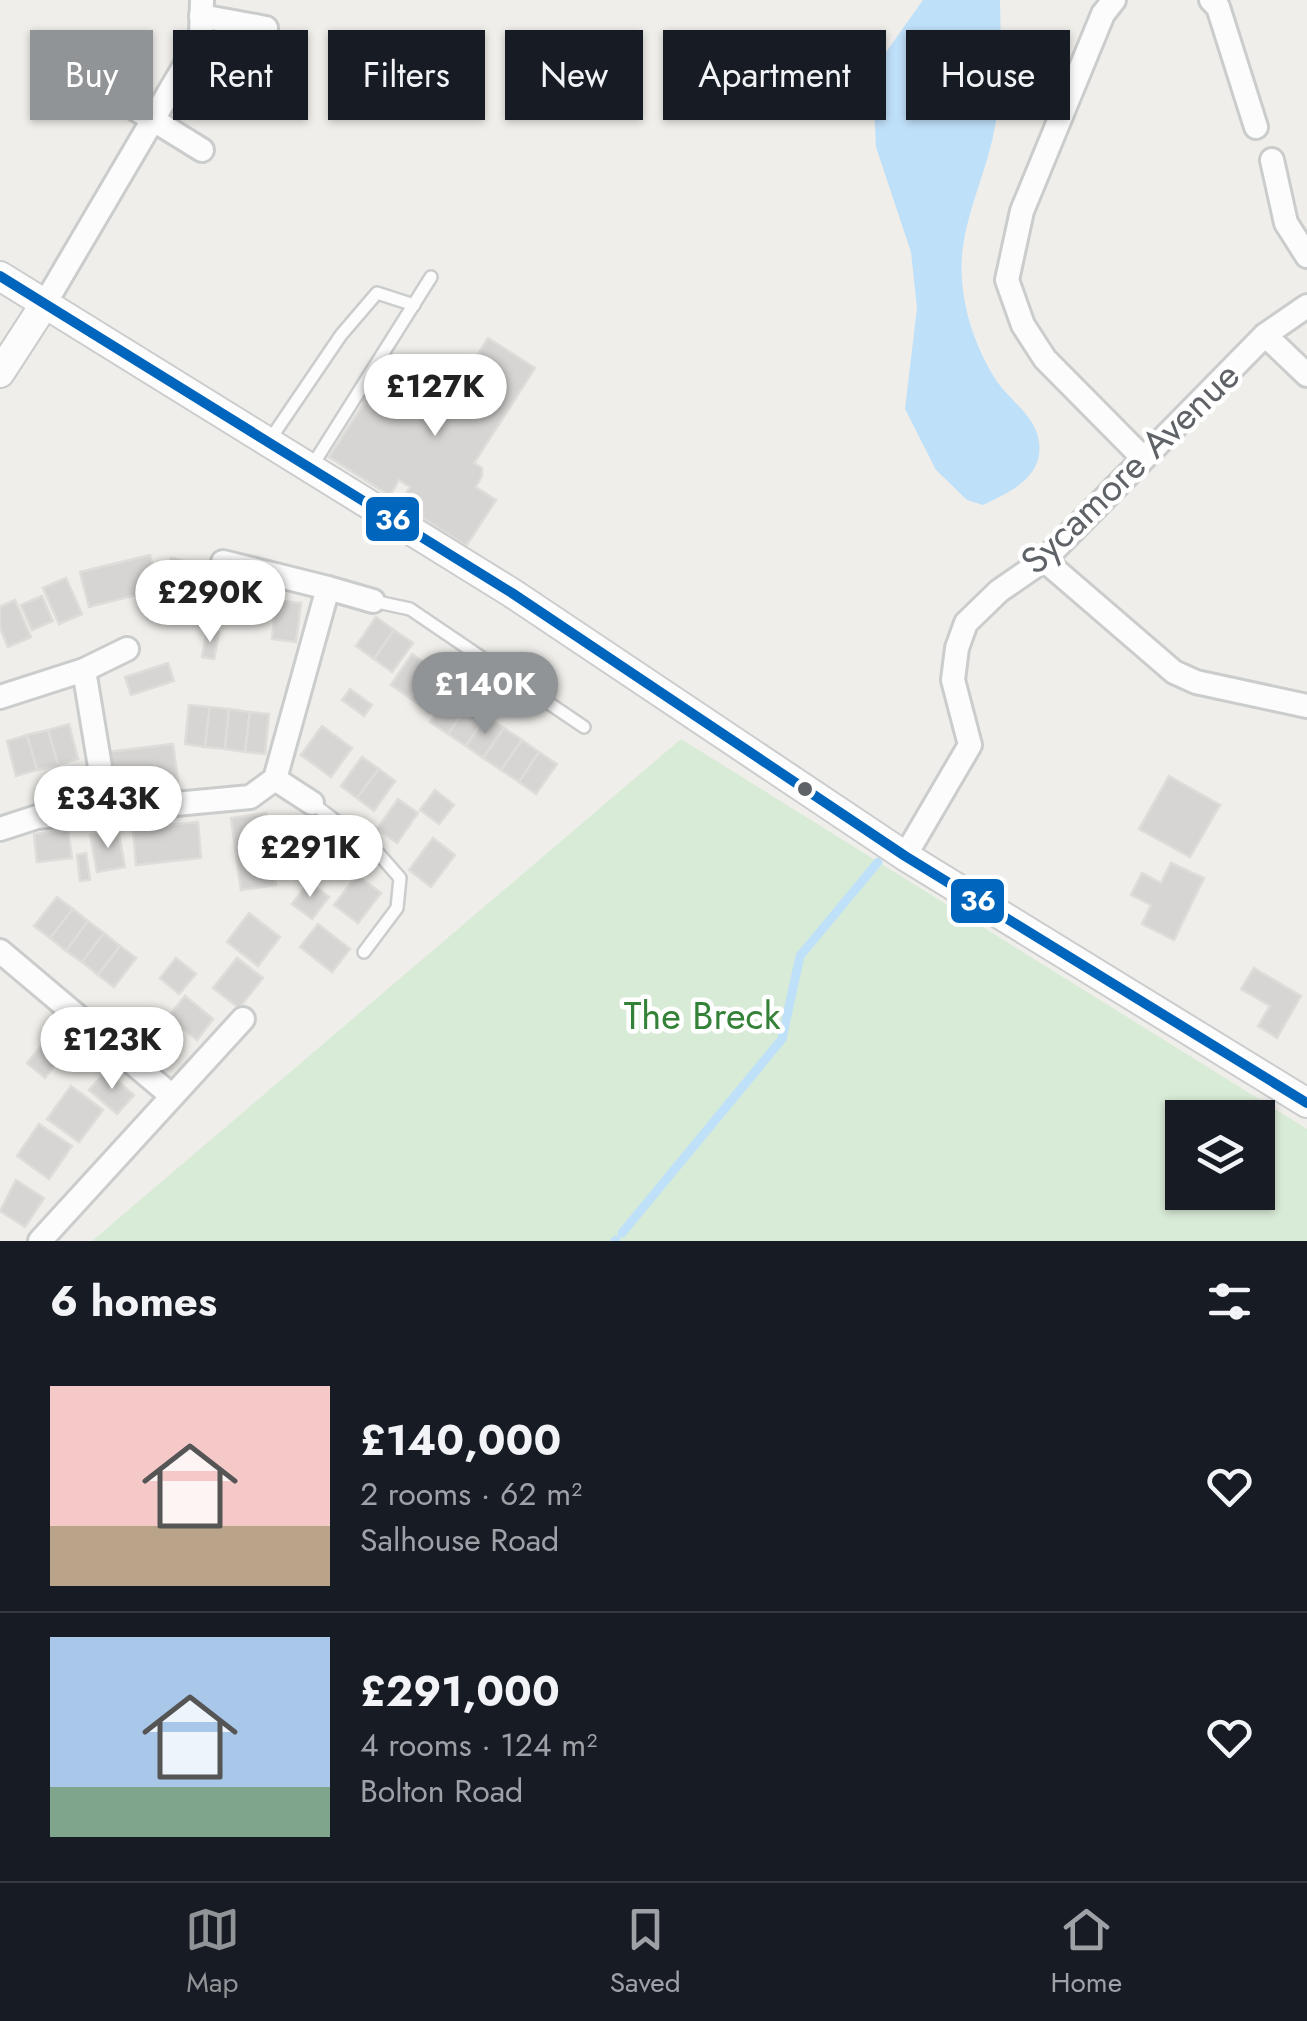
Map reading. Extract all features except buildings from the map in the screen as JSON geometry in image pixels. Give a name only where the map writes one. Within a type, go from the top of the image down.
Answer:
[{"type":"street","points":[[1114,0],[1103,14],[1022,212],[1008,280],[1023,325],[1044,358],[1143,458]]},
{"type":"street","points":[[1211,0],[1218,7],[1256,127]]},
{"type":"street","points":[[153,118],[201,38],[202,8],[266,28]]},
{"type":"street","points":[[0,373],[152,120],[202,150]]},
{"type":"street","points":[[1272,160],[1286,224],[1307,256]]},
{"type":"street","points":[[0,276],[512,592],[702,724],[905,856],[1307,1103]]},
{"type":"street","name":"Sycamore Avenue","points":[[905,856],[970,745],[953,680],[956,648],[966,623],[999,591],[1044,560],[1265,335],[1307,306]]},
{"type":"street","points":[[1265,335],[1307,376]]},
{"type":"street","points":[[1044,560],[1174,672],[1196,682],[1307,706]]},
{"type":"street","points":[[223,562],[373,601]]},
{"type":"street","points":[[0,829],[37,817],[107,808],[250,798],[275,780],[328,588]]},
{"type":"street","points":[[0,697],[84,670],[127,649]]},
{"type":"street","points":[[84,670],[107,808]]},
{"type":"street","points":[[275,780],[312,803]]},
{"type":"street","points":[[0,951],[172,1096]]},
{"type":"street","points":[[40,1241],[243,1019]]},
{"type":"lane","points":[[312,466],[431,277]]},
{"type":"lane","points":[[270,441],[341,335],[377,293],[414,305]]},
{"type":"lane","points":[[373,601],[410,609],[584,727]]},
{"type":"lane","points":[[312,803],[378,853],[400,878],[396,908],[364,952]]},
{"type":"green space","name":"The Breck","points":[[681,739],[1260,1100],[1165,1100],[1165,1210],[1275,1210],[1275,1109],[1307,1129],[1307,1241],[92,1241]]},
{"type":"water","points":[[923,0],[1000,0],[1000,30],[906,30],[906,120],[996,120],[963,245],[965,305],[977,344],[996,380],[1033,424],[1039,455],[1030,475],[983,505],[967,500],[936,470],[905,409],[917,308],[911,252],[876,147],[875,120],[886,120],[886,52]]},
{"type":"waterway","points":[[622,1233],[782,1039],[800,956],[878,862]]},
{"type":"transit line","name":"36","points":[[0,276],[512,593],[905,856],[1307,1103]]}]
